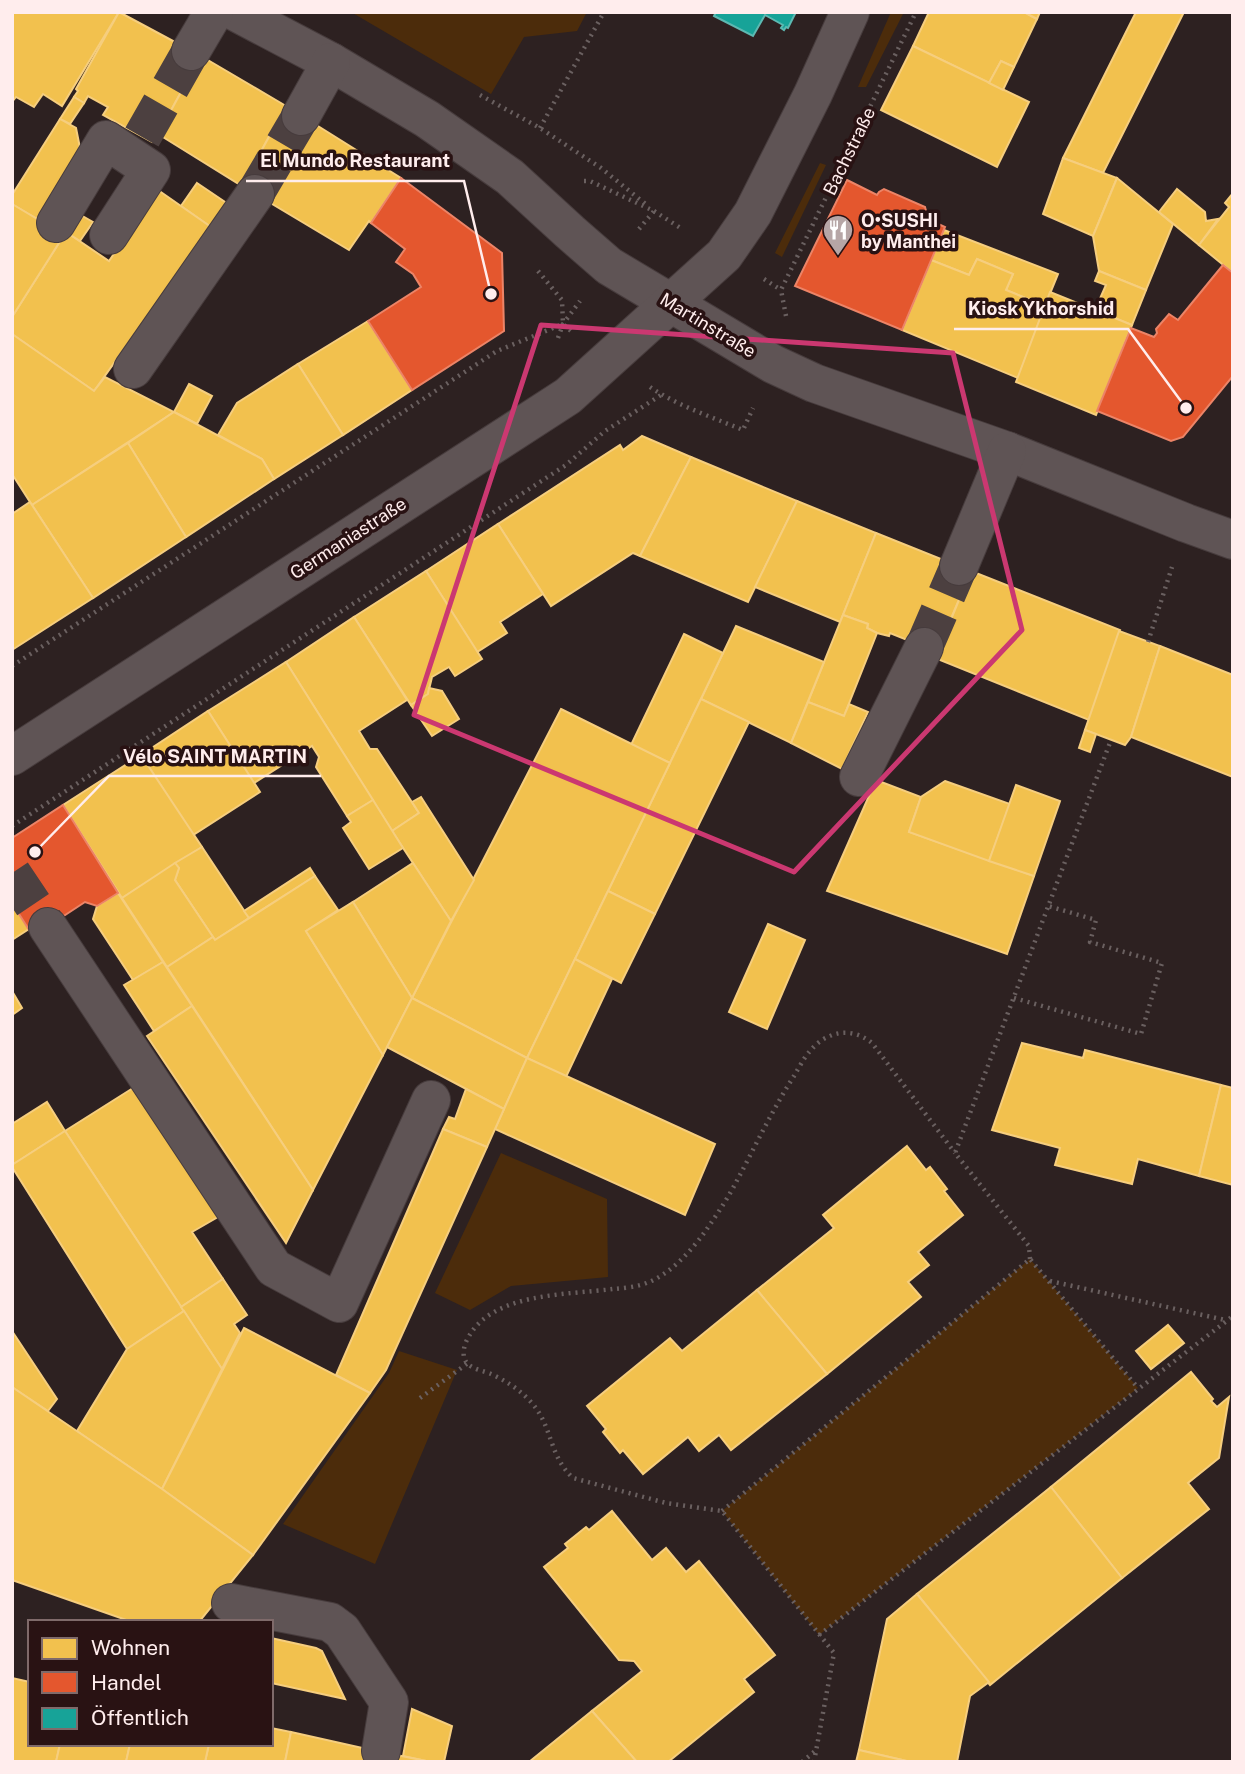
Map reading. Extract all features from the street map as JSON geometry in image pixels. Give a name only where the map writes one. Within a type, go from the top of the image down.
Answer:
[{"type":"street","points":[[191,51],[214,12]]},
{"type":"street","name":"Martinstraße","points":[[236,12],[331,62],[427,119],[510,177],[609,266],[773,364],[814,383],[1007,451],[1233,540]]},
{"type":"street","points":[[671,303],[724,255],[753,213],[813,94],[850,12]]},
{"type":"street","points":[[301,116],[331,62]]},
{"type":"street","points":[[56,223],[106,140],[136,146],[152,170],[109,235]]},
{"type":"street","points":[[133,369],[255,194]]},
{"type":"street","name":"Germaniastraße","points":[[12,756],[568,396],[671,303]]},
{"type":"street","points":[[958,566],[1007,451]]},
{"type":"street","points":[[859,777],[924,647]]},
{"type":"street","points":[[48,927],[274,1268],[339,1303],[431,1100]]},
{"type":"street","points":[[231,1603],[330,1622],[342,1631],[389,1702],[381,1751]]},
{"type":"path","points":[[540,128],[604,12]]},
{"type":"path","name":"Bachstraße","points":[[781,290],[915,12]]},
{"type":"path","points":[[590,181],[654,211],[683,229]]},
{"type":"path","points":[[636,232],[654,211]]},
{"type":"path","points":[[537,269],[562,300],[563,324]]},
{"type":"path","points":[[766,280],[781,290],[786,317]]},
{"type":"path","points":[[12,666],[498,351],[563,324],[578,304]]},
{"type":"path","points":[[644,383],[661,395],[743,430],[758,398]]},
{"type":"path","points":[[12,826],[566,465],[605,431],[661,395]]},
{"type":"path","points":[[1148,642],[1186,523]]},
{"type":"path","points":[[955,1153],[1111,740]]},
{"type":"path","points":[[1014,998],[1141,1034],[1162,963],[1090,942],[1096,920],[1048,906]]},
{"type":"path","points":[[814,1762],[834,1653],[722,1511],[666,1503],[573,1478],[555,1454],[546,1425],[532,1403],[513,1385],[468,1363],[463,1354],[466,1341],[474,1327],[496,1311],[517,1301],[622,1288],[648,1283],[662,1275],[681,1260],[703,1235],[731,1192],[786,1088],[811,1050],[829,1036],[852,1033],[863,1036],[872,1043],[1029,1246],[1030,1259],[1138,1388]]},
{"type":"path","points":[[722,1511],[1030,1259]]},
{"type":"path","points":[[1048,1281],[1226,1320]]},
{"type":"path","points":[[819,1635],[1233,1316]]},
{"type":"path","points":[[420,1398],[468,1363]]},
{"type":"path","points":[[802,1762],[816,1750]]},
{"type":"highlighted area","points":[[541,325],[953,353],[1022,630],[794,872],[414,715]]},
{"type":"shaded area","points":[[351,12],[587,12],[577,31],[524,37],[491,94]]},
{"type":"shaded area","points":[[891,12],[904,12],[866,87],[858,87]]},
{"type":"shaded area","points":[[820,163],[826,165],[782,257],[775,253]]},
{"type":"shaded area","points":[[501,1153],[607,1199],[608,1277],[511,1286],[470,1310],[435,1293]]},
{"type":"shaded area","points":[[1030,1259],[1138,1388],[819,1635],[722,1511]]},
{"type":"shaded area","points":[[399,1351],[457,1370],[375,1564],[283,1524],[389,1373]]},
{"type":"building: Wohnen","points":[[12,12],[119,12],[62,106],[43,94],[34,107],[16,97],[12,102]]},
{"type":"building: Wohnen","points":[[119,12],[201,56],[152,142],[103,115],[108,107],[88,96],[84,103],[74,97]]},
{"type":"building: Wohnen","points":[[929,12],[1024,12],[1037,19],[1014,67],[1001,61],[989,83],[913,46]]},
{"type":"building: Wohnen","points":[[1024,12],[1040,12],[1037,19]]},
{"type":"building: Wohnen","points":[[1136,12],[1184,12],[1103,173],[1063,158]]},
{"type":"building: Wohnen","points":[[913,46],[1029,102],[997,167],[881,110]]},
{"type":"building: Wohnen","points":[[201,56],[286,106],[242,186],[158,134]]},
{"type":"building: Wohnen","points":[[1001,61],[1014,67],[1003,90],[989,83]]},
{"type":"building: Wohnen","points":[[74,97],[84,103],[70,124],[60,119]]},
{"type":"building: Wohnen","points":[[286,106],[401,178],[349,250],[242,186]]},
{"type":"building: Wohnen","points":[[60,119],[76,128],[81,153],[39,220],[12,204],[12,195]]},
{"type":"building: Wohnen","points":[[1063,158],[1117,178],[1093,236],[1043,214]]},
{"type":"building: Wohnen","points":[[1117,178],[1173,224],[1146,290],[1099,271],[1093,236]]},
{"type":"building: Wohnen","points":[[197,183],[228,204],[211,227],[181,206]]},
{"type":"building: Wohnen","points":[[1177,189],[1205,212],[1206,221],[1218,219],[1199,245],[1159,212]]},
{"type":"building: Wohnen","points":[[158,190],[211,227],[94,391],[12,334],[12,317],[66,232],[109,261]]},
{"type":"building: Wohnen","points":[[1233,193],[1233,273],[1199,245],[1229,207],[1225,203]]},
{"type":"building: Wohnen","points":[[12,204],[64,235],[12,317]]},
{"type":"building: Wohnen","points":[[79,214],[93,222],[80,241],[66,232]]},
{"type":"building: Wohnen","points":[[944,230],[1058,274],[1045,306],[1006,290],[1013,274],[977,259],[969,275],[931,260]]},
{"type":"building: Wohnen","points":[[977,259],[1013,274],[1006,290],[1045,306],[1018,378],[902,330],[931,260],[969,275]]},
{"type":"building: Wohnen","points":[[1099,271],[1146,290],[1132,325],[1095,310],[1106,285],[1095,281]]},
{"type":"building: Wohnen","points":[[1050,292],[1132,325],[1096,415],[1016,382]]},
{"type":"building: Wohnen","points":[[368,321],[412,390],[343,435],[298,364]]},
{"type":"building: Wohnen","points":[[12,334],[94,391],[105,377],[174,412],[32,505],[12,474]]},
{"type":"building: Wohnen","points":[[298,364],[343,435],[274,479],[262,459],[218,435],[237,403]]},
{"type":"building: Wohnen","points":[[189,384],[212,396],[197,424],[174,412]]},
{"type":"building: Wohnen","points":[[174,412],[262,459],[274,479],[186,537],[128,443]]},
{"type":"building: Wohnen","points":[[642,436],[691,457],[640,556],[633,553],[551,606],[498,524],[620,445],[623,450]]},
{"type":"building: Wohnen","points":[[128,443],[186,537],[93,598],[32,505]]},
{"type":"building: Wohnen","points":[[691,457],[797,501],[748,602],[640,556]]},
{"type":"building: Wohnen","points":[[797,501],[876,533],[840,622],[755,587]]},
{"type":"building: Wohnen","points":[[30,502],[93,598],[12,650],[12,514]]},
{"type":"building: Wohnen","points":[[498,524],[543,594],[500,622],[507,633],[477,652],[426,571]]},
{"type":"building: Wohnen","points":[[876,533],[971,571],[937,652],[890,633],[889,636],[877,633],[867,628],[868,624],[843,615]]},
{"type":"building: Wohnen","points":[[426,571],[482,659],[455,676],[449,667],[432,677],[428,694],[411,705],[354,617]]},
{"type":"building: Wohnen","points":[[971,571],[1120,630],[1089,720],[935,658]]},
{"type":"building: Wohnen","points":[[843,615],[868,624],[867,628],[877,633],[844,716],[808,702]]},
{"type":"building: Wohnen","points":[[354,617],[407,700],[359,731],[370,749],[377,749],[419,813],[392,831],[286,662]]},
{"type":"building: Wohnen","points":[[736,626],[824,662],[791,743],[701,699]]},
{"type":"building: Wohnen","points":[[1119,631],[1160,646],[1131,737],[1125,745],[1085,730]]},
{"type":"building: Wohnen","points":[[684,634],[723,653],[670,763],[631,745]]},
{"type":"building: Wohnen","points":[[1160,646],[1233,675],[1233,777],[1131,737]]},
{"type":"building: Wohnen","points":[[286,662],[373,800],[347,816],[316,767],[319,757],[312,746],[254,783],[208,711]]},
{"type":"building: Wohnen","points":[[429,688],[442,691],[459,719],[432,736],[411,705],[428,694]]},
{"type":"building: Wohnen","points":[[701,699],[749,722],[655,914],[608,891]]},
{"type":"building: Wohnen","points":[[808,702],[844,716],[849,704],[868,712],[842,769],[791,743]]},
{"type":"building: Wohnen","points":[[561,709],[670,763],[527,1058],[412,998]]},
{"type":"building: Wohnen","points":[[208,711],[260,792],[193,835],[141,755]]},
{"type":"building: Wohnen","points":[[1085,730],[1096,734],[1090,752],[1079,748]]},
{"type":"building: Wohnen","points":[[141,755],[202,847],[122,898],[63,805]]},
{"type":"building: Wohnen","points":[[876,780],[921,797],[909,832],[1034,876],[1007,954],[827,891]]},
{"type":"building: Wohnen","points":[[945,781],[1010,804],[989,861],[909,832],[921,797]]},
{"type":"building: Wohnen","points":[[1016,785],[1060,801],[1034,876],[989,861]]},
{"type":"building: Wohnen","points":[[421,797],[474,880],[451,921],[392,831],[419,813],[412,802]]},
{"type":"building: Wohnen","points":[[373,800],[403,848],[369,869],[343,828],[351,822],[347,816]]},
{"type":"building: Wohnen","points":[[202,847],[249,918],[215,940],[175,880],[179,868],[175,863]]},
{"type":"building: Wohnen","points":[[175,863],[179,868],[175,880],[213,937],[167,967],[122,898]]},
{"type":"building: Wohnen","points":[[413,863],[451,921],[412,998],[353,902]]},
{"type":"building: Wohnen","points":[[310,868],[315,876],[249,918],[244,911]]},
{"type":"building: Wohnen","points":[[315,876],[338,910],[306,931],[383,1055],[313,1190],[167,967],[213,937],[215,940]]},
{"type":"building: Wohnen","points":[[608,891],[655,914],[621,983],[575,959]]},
{"type":"building: Wohnen","points":[[118,893],[163,962],[133,980],[93,919],[97,906]]},
{"type":"building: Wohnen","points":[[353,902],[412,998],[383,1055],[306,931]]},
{"type":"building: Wohnen","points":[[12,903],[29,929],[12,940]]},
{"type":"building: Wohnen","points":[[768,924],[805,940],[767,1029],[729,1012]]},
{"type":"building: Wohnen","points":[[575,959],[612,979],[566,1077],[527,1058]]},
{"type":"building: Wohnen","points":[[163,962],[192,1006],[154,1031],[124,985]]},
{"type":"building: Wohnen","points":[[12,991],[22,1008],[12,1015]]},
{"type":"building: Wohnen","points":[[412,998],[527,1058],[504,1109],[387,1047]]},
{"type":"building: Wohnen","points":[[192,1006],[313,1190],[286,1243],[147,1036]]},
{"type":"building: Wohnen","points":[[1022,1043],[1083,1058],[1085,1050],[1221,1085],[1199,1176],[1138,1159],[1132,1184],[1055,1165],[1060,1148],[992,1130]]},
{"type":"building: Wohnen","points":[[527,1058],[715,1144],[685,1215],[495,1129]]},
{"type":"building: Wohnen","points":[[1221,1085],[1233,1088],[1233,1185],[1199,1176]]},
{"type":"building: Wohnen","points":[[133,1088],[218,1217],[192,1232],[223,1279],[181,1307],[65,1131]]},
{"type":"building: Wohnen","points":[[466,1089],[504,1109],[487,1147],[443,1129],[449,1117],[455,1119]]},
{"type":"building: Wohnen","points":[[47,1102],[65,1131],[12,1165],[12,1124]]},
{"type":"building: Wohnen","points":[[443,1129],[487,1147],[386,1370],[370,1393],[336,1375]]},
{"type":"building: Wohnen","points":[[65,1131],[184,1311],[127,1349],[12,1167]]},
{"type":"building: Wohnen","points":[[907,1146],[926,1170],[930,1167],[963,1215],[918,1252],[929,1265],[908,1282],[921,1297],[827,1374],[757,1290],[834,1228],[823,1215]]},
{"type":"building: Wohnen","points":[[223,1279],[247,1315],[234,1324],[240,1333],[222,1369],[181,1307]]},
{"type":"building: Wohnen","points":[[757,1290],[827,1374],[731,1450],[719,1435],[699,1451],[688,1437],[643,1474],[623,1450],[620,1453],[603,1432],[606,1429],[587,1406],[670,1338],[682,1351]]},
{"type":"building: Wohnen","points":[[184,1311],[222,1369],[162,1489],[77,1431],[127,1349]]},
{"type":"building: Wohnen","points":[[1168,1325],[1184,1343],[1151,1369],[1136,1351]]},
{"type":"building: Wohnen","points":[[244,1328],[370,1393],[253,1555],[162,1489]]},
{"type":"building: Wohnen","points":[[12,1331],[57,1399],[48,1411],[12,1387]]},
{"type":"building: Wohnen","points":[[1191,1372],[1217,1407],[1229,1397],[1219,1458],[1188,1483],[1209,1509],[1122,1578],[1051,1487]]},
{"type":"building: Wohnen","points":[[12,1387],[162,1489],[253,1555],[201,1620],[126,1620],[12,1580]]},
{"type":"building: Wohnen","points":[[1051,1487],[1122,1578],[990,1685],[917,1594]]},
{"type":"building: Wohnen","points":[[612,1511],[652,1560],[666,1548],[686,1572],[699,1561],[775,1655],[744,1679],[754,1692],[668,1762],[637,1762],[592,1711],[642,1671],[634,1661],[619,1660],[544,1567],[568,1548],[565,1544],[586,1527],[589,1530]]},
{"type":"building: Wohnen","points":[[917,1594],[989,1682],[970,1696],[957,1762],[911,1762],[859,1750],[887,1619]]},
{"type":"building: Wohnen","points":[[273,1638],[322,1651],[345,1699],[273,1683]]},
{"type":"building: Wohnen","points":[[12,1678],[28,1682],[28,1746],[60,1746],[56,1762],[12,1762]]},
{"type":"building: Wohnen","points":[[412,1709],[452,1726],[444,1762],[403,1756]]},
{"type":"building: Wohnen","points":[[592,1711],[637,1762],[529,1762]]},
{"type":"building: Wohnen","points":[[273,1728],[291,1732],[285,1762],[205,1762],[209,1746],[273,1746]]},
{"type":"building: Wohnen","points":[[291,1732],[367,1749],[364,1762],[285,1762]]},
{"type":"building: Wohnen","points":[[60,1746],[130,1746],[126,1762],[56,1762]]},
{"type":"building: Wohnen","points":[[130,1746],[209,1746],[205,1762],[126,1762]]},
{"type":"building: Wohnen","points":[[367,1749],[431,1762],[364,1762]]},
{"type":"building: Wohnen","points":[[859,1750],[911,1762],[856,1762]]},
{"type":"building: Handel","points":[[401,178],[502,253],[504,331],[412,390],[368,321],[421,287],[413,274],[396,262],[405,249],[371,223]]},
{"type":"building: Handel","points":[[847,180],[877,195],[884,189],[925,207],[923,217],[945,227],[902,330],[795,286]]},
{"type":"building: Handel","points":[[1223,265],[1233,273],[1233,376],[1183,437],[1171,441],[1097,411],[1131,328],[1154,337],[1156,329],[1169,314],[1178,320]]},
{"type":"building: Handel","points":[[63,805],[118,893],[97,906],[85,902],[33,936],[12,903],[12,838]]},
{"type":"building: Öffentlich","points":[[716,12],[796,12],[788,28],[784,30],[781,28],[783,25],[765,15],[753,36],[714,16]]},
{"type":"tunnel","points":[[142,137],[191,51]]},
{"type":"tunnel","points":[[255,194],[301,116]]},
{"type":"tunnel","points":[[924,647],[959,566]]},
{"type":"tunnel","points":[[12,873],[48,927]]},
{"type":"place","name":"O•SUSHI by Manthei","points":[[838,257]]},
{"type":"place","name":"El Mundo Restaurant","points":[[491,294]]},
{"type":"place","name":"Kiosk Ykhorshid","points":[[1186,408]]},
{"type":"place","name":"Vélo SAINT MARTIN","points":[[35,852]]}]
